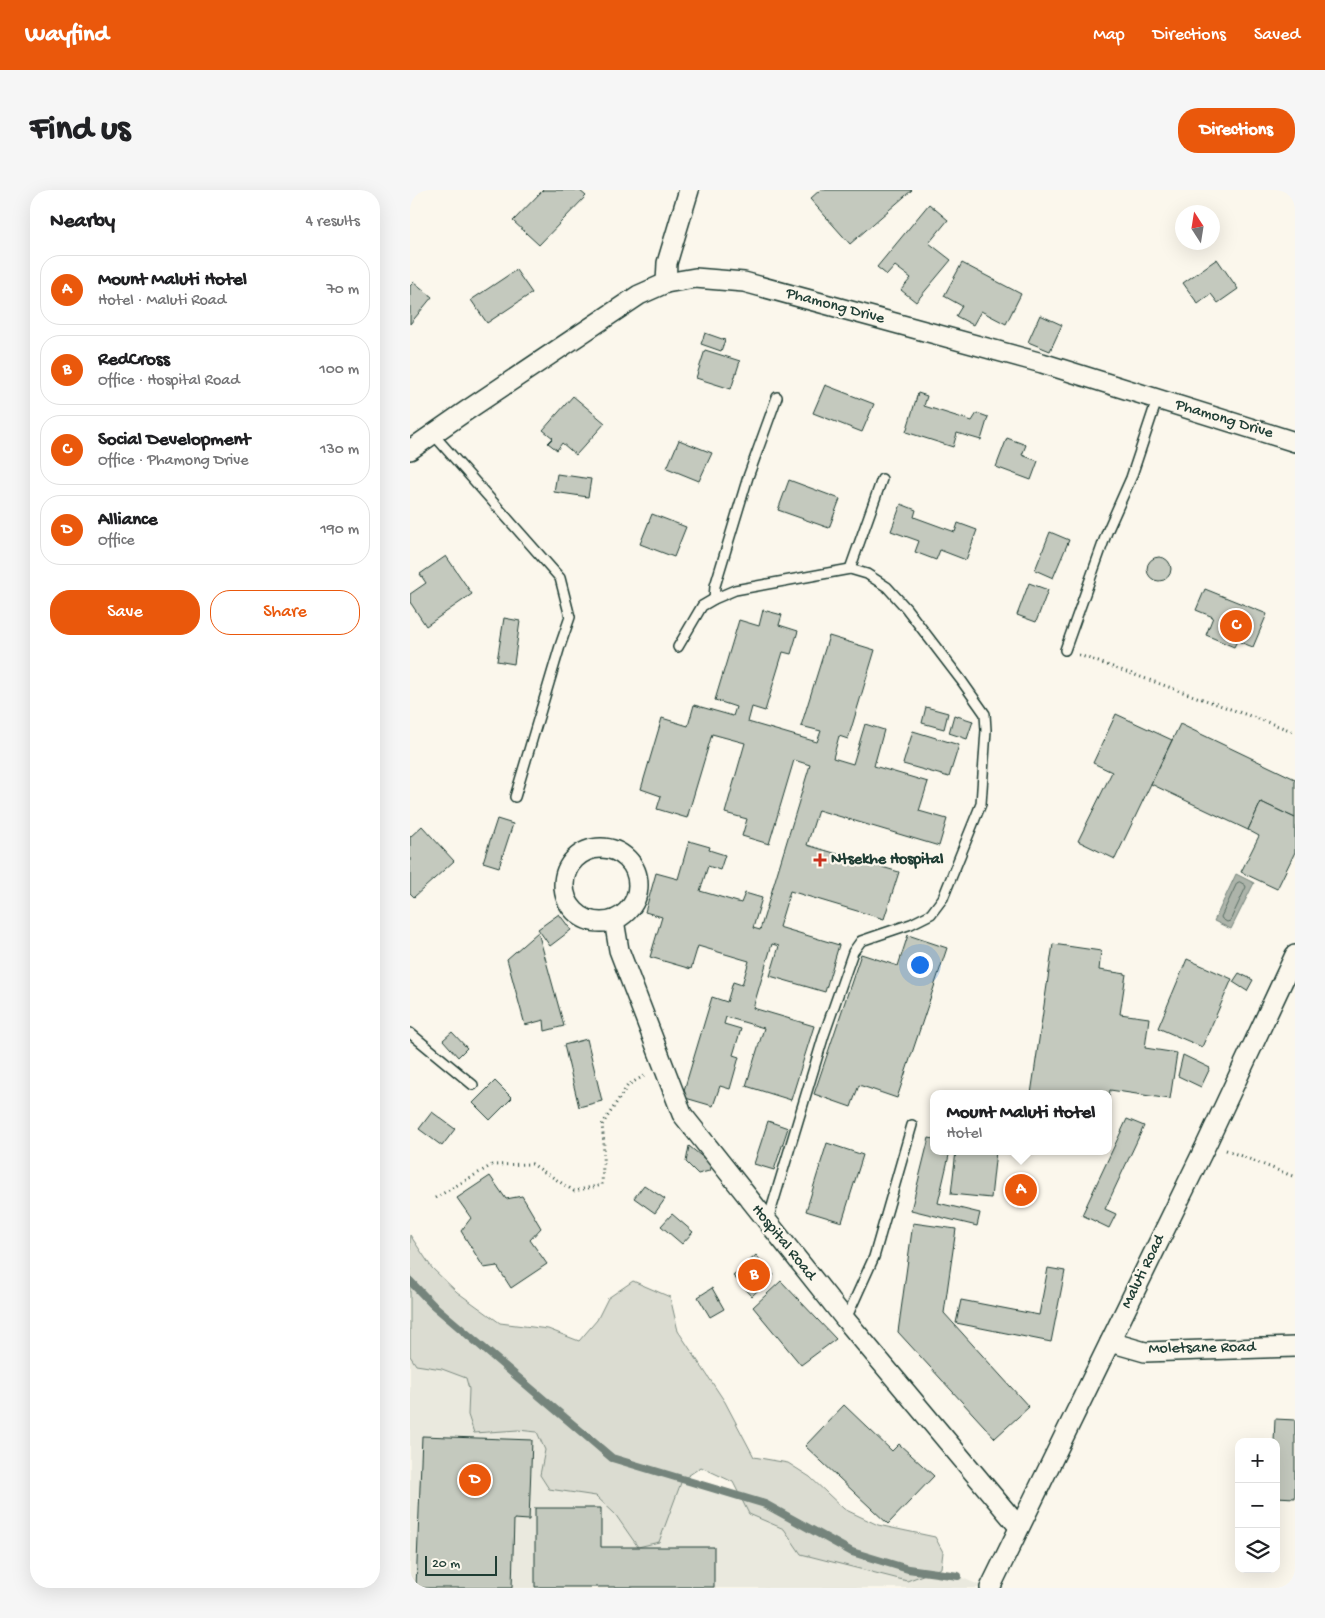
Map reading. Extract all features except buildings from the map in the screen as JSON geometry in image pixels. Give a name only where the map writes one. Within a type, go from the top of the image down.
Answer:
[{"type":"street","points":[[666,283],[667,263],[689,190]]},
{"type":"street","name":"Phamong Drive","points":[[410,450],[466,410],[639,295],[666,283],[695,278],[744,282],[1042,363],[1295,442]]},
{"type":"street","name":"Hospital Road","points":[[614,920],[619,950],[682,1114],[846,1319],[1019,1527]]},
{"type":"street","name":"Maluti Road","points":[[990,1588],[1207,1143],[1295,955]]},
{"type":"street","name":"Moletsane Road","points":[[1110,1342],[1145,1352],[1295,1347]]},
{"type":"lane","points":[[714,599],[715,586],[748,477],[777,397]]},
{"type":"lane","points":[[1065,650],[1107,532],[1130,478],[1157,400]]},
{"type":"lane","points":[[432,434],[560,578],[570,617],[515,797]]},
{"type":"lane","points":[[850,569],[882,479]]},
{"type":"lane","points":[[678,647],[702,606],[714,599],[734,590],[850,569],[867,574],[887,587],[906,608],[985,714],[986,730],[981,804],[943,898],[931,914],[912,924],[861,941],[853,952],[824,1035],[767,1222]]},
{"type":"lane","points":[[410,1033],[473,1086]]},
{"type":"lane","points":[[846,1319],[874,1257],[912,1125]]},
{"type":"path","points":[[1065,650],[1295,732]]},
{"type":"path","points":[[435,1198],[492,1165],[532,1164],[574,1191],[602,1186],[604,1143],[602,1125],[628,1085],[663,1066]]},
{"type":"path","points":[[1207,1143],[1295,1177]]},
{"type":"shaded area","points":[[410,1235],[432,1268],[457,1292],[500,1323],[548,1329],[579,1341],[597,1320],[608,1298],[633,1281],[670,1297],[678,1331],[725,1402],[754,1457],[788,1463],[810,1477],[844,1509],[878,1525],[935,1537],[943,1552],[941,1568],[907,1581],[801,1554],[784,1529],[749,1514],[733,1482],[701,1467],[682,1480],[659,1542],[638,1547],[615,1514],[596,1496],[549,1489],[540,1475],[545,1450],[537,1432],[518,1430],[474,1433],[468,1415],[469,1389],[466,1378],[442,1369],[416,1365],[410,1356]]},
{"type":"shaded area","points":[[410,1281],[682,1480],[765,1504],[908,1569],[958,1576],[986,1588],[410,1588]]},
{"type":"water","points":[[1236,874],[1254,883],[1231,929],[1214,921]]},
{"type":"waterway","points":[[410,1281],[432,1304],[612,1458],[765,1504],[852,1552],[908,1569],[958,1576]]},
{"type":"place","name":"Social Development","points":[[1236,626]]},
{"type":"place","name":"Ntsekhe Hospital","points":[[820,860]]},
{"type":"place","name":"Mount Maluti Hotel","points":[[1021,1190]]},
{"type":"place","name":"RedCross","points":[[754,1275]]},
{"type":"place","name":"Alliance","points":[[475,1480]]}]
